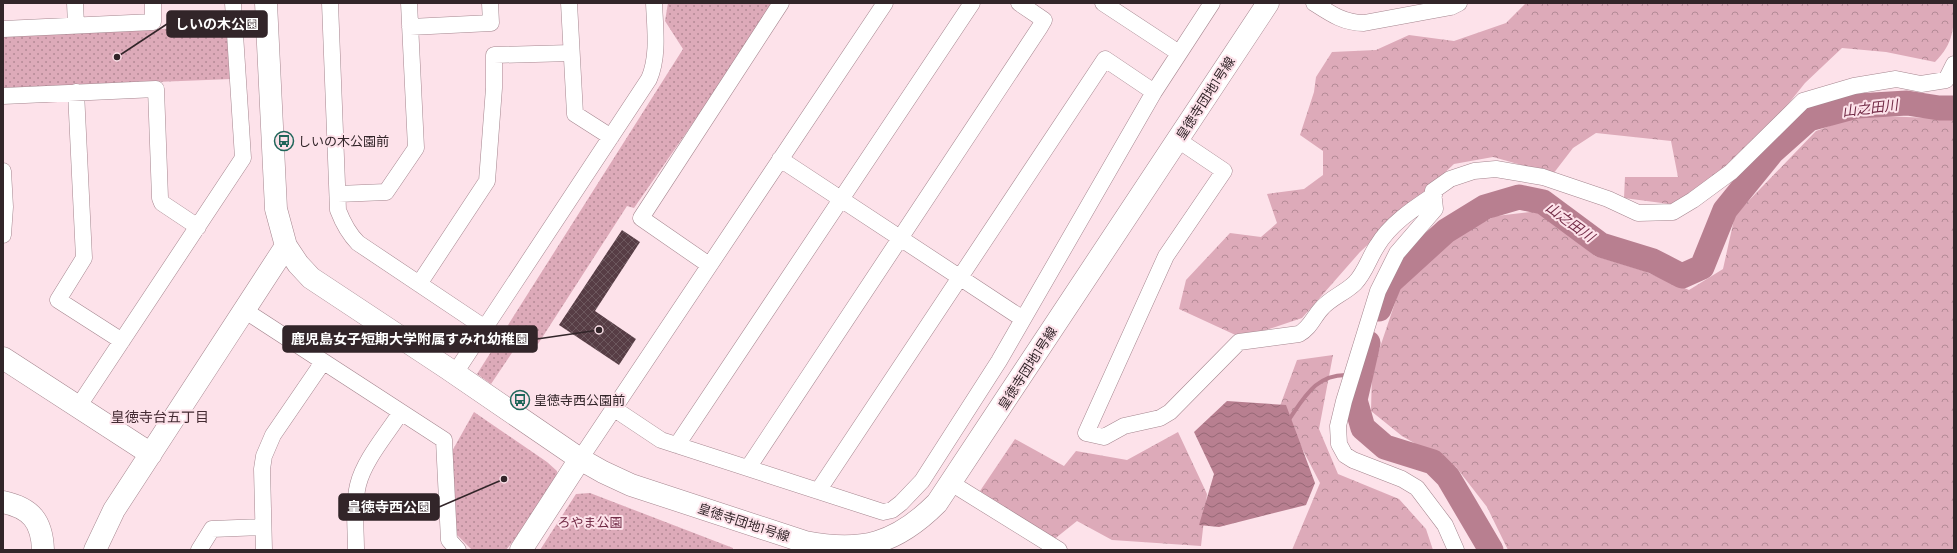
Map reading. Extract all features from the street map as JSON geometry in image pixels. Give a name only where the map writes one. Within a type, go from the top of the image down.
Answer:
[{"type":"street","points":[[75,3],[76,25]]},
{"type":"street","points":[[3,28],[153,22],[152,3]]},
{"type":"street","points":[[78,407],[244,158],[233,3]]},
{"type":"street","name":"皇徳寺団地1号線","points":[[266,3],[276,209],[286,246],[298,264],[311,278],[455,373],[580,459],[603,472],[631,485],[805,542],[828,547],[870,544],[889,538],[920,520],[937,503],[1268,3]]},
{"type":"street","points":[[330,3],[338,210],[349,234],[358,243],[485,328]]},
{"type":"street","points":[[338,194],[386,192],[416,148],[409,3]]},
{"type":"street","points":[[410,27],[491,23],[490,3]]},
{"type":"street","points":[[569,3],[575,114],[611,137]]},
{"type":"street","points":[[455,373],[649,79],[653,70],[656,40],[654,3]]},
{"type":"street","points":[[709,265],[641,218],[782,3]]},
{"type":"street","points":[[521,550],[613,408],[885,3]]},
{"type":"street","points":[[677,445],[972,3]]},
{"type":"street","points":[[748,468],[1040,27],[1044,20],[1019,3]]},
{"type":"street","points":[[1103,3],[1124,9],[1179,53]]},
{"type":"street","points":[[613,408],[661,440],[883,512],[892,510],[901,503],[922,481],[999,361],[1154,92],[1212,3]]},
{"type":"street","points":[[1314,3],[1343,20],[1354,23],[1364,23],[1444,8],[1459,3]]},
{"type":"street","points":[[419,284],[487,181],[494,88],[494,55],[571,53]]},
{"type":"street","points":[[818,491],[1105,58],[1154,92]]},
{"type":"street","points":[[1456,550],[1445,525],[1417,488],[1402,479],[1353,460],[1345,455],[1339,444],[1338,426],[1344,401],[1378,291],[1397,253],[1435,209],[1433,191],[1450,179],[1474,171],[1496,169],[1543,177],[1608,199],[1638,213],[1673,212],[1693,200],[1731,172],[1803,101],[1854,86],[1896,79],[1921,84],[1946,80],[1954,64]]},
{"type":"street","points":[[3,96],[156,89],[160,198],[162,203],[198,227]]},
{"type":"street","points":[[76,92],[84,258],[58,300],[122,341]]},
{"type":"street","points":[[1178,140],[1224,171],[1166,256],[1086,433],[1104,437],[1124,426],[1160,418],[1170,412],[1239,342],[1299,334],[1306,330],[1322,308],[1355,282],[1362,273],[1377,245],[1394,225],[1413,209],[1434,195]]},
{"type":"street","points":[[780,159],[1022,320]]},
{"type":"street","points":[[3,171],[5,207],[3,235]]},
{"type":"street","points":[[95,550],[114,510],[286,246]]},
{"type":"street","points":[[244,310],[444,440],[449,540],[458,550]]},
{"type":"street","points":[[3,358],[151,454]]},
{"type":"street","points":[[264,550],[262,469],[264,456],[273,436],[323,362]]},
{"type":"street","points":[[356,550],[355,503],[358,484],[365,467],[401,412]]},
{"type":"street","points":[[951,483],[1059,550]]},
{"type":"street","points":[[3,502],[16,505],[31,514],[40,525],[43,550]]},
{"type":"street","points":[[199,550],[212,529],[263,527]]},
{"type":"green space","points":[[668,3],[776,3],[634,208],[627,206],[538,344],[524,335],[491,384],[477,374],[683,49],[665,21]]},
{"type":"green space","points":[[1526,3],[1954,3],[1954,12],[1952,35],[1946,48],[1935,62],[1886,52],[1842,48],[1805,83],[1757,143],[1677,205],[1624,198],[1625,177],[1678,177],[1671,141],[1596,133],[1573,148],[1553,174],[1493,157],[1454,164],[1360,252],[1302,318],[1242,338],[1179,309],[1186,280],[1230,233],[1261,237],[1277,223],[1267,194],[1304,189],[1323,175],[1323,151],[1300,135],[1314,92],[1316,77],[1332,52],[1376,50],[1409,35],[1454,41],[1506,23]]},
{"type":"green space","points":[[228,26],[232,79],[3,88],[3,36]]},
{"type":"green space","points":[[1859,115],[1954,119],[1954,550],[1508,550],[1487,507],[1456,467],[1402,436],[1371,411],[1372,371],[1401,285],[1452,237],[1496,216],[1538,211],[1595,256],[1644,271],[1689,290],[1723,269],[1735,215],[1816,131]]},
{"type":"green space","points":[[1333,355],[1319,429],[1338,474],[1399,499],[1426,529],[1433,550],[1292,550],[1320,483],[1280,406],[1297,360]]},
{"type":"green space","points":[[474,412],[547,462],[557,471],[556,488],[506,550],[472,550],[456,534],[451,453]]},
{"type":"green space","points":[[1178,432],[1207,494],[1201,546],[1112,540],[1077,521],[1052,541],[980,491],[1015,439],[1064,466],[1076,451],[1127,460]]},
{"type":"green space","name":"ろやま公園","points":[[590,493],[733,548],[733,550],[540,550],[576,494]]},
{"type":"water","points":[[1227,401],[1286,405],[1315,483],[1306,505],[1219,527],[1199,525],[1214,474],[1194,432]]},
{"type":"building","points":[[622,230],[640,242],[595,311],[636,339],[619,365],[559,325]]},
{"type":"waterway","name":"山之田川","points":[[1379,309],[1390,282],[1446,231],[1485,207],[1519,197],[1543,202],[1601,245],[1653,261],[1682,276],[1702,267],[1725,210],[1772,152],[1809,119],[1857,106],[1907,103],[1939,108],[1954,108]]},
{"type":"waterway","name":"山之田川","points":[[1368,343],[1355,400],[1363,428],[1385,447],[1433,462],[1448,477],[1491,550]]},
{"type":"waterway","points":[[1288,421],[1306,396],[1319,383],[1338,375],[1349,375]]},
{"type":"place","name":"しいの木公園","points":[[117,57]]},
{"type":"place","name":"しいの木公園前","points":[[284,141]]},
{"type":"place","name":"鹿児島女子短期大学附属すみれ幼稚園","points":[[599,330]]},
{"type":"place","name":"皇徳寺西公園前","points":[[520,400]]},
{"type":"place","name":"皇徳寺西公園","points":[[504,479]]},
{"type":"district","name":"皇徳寺台五丁目","points":[[160,417]]}]
